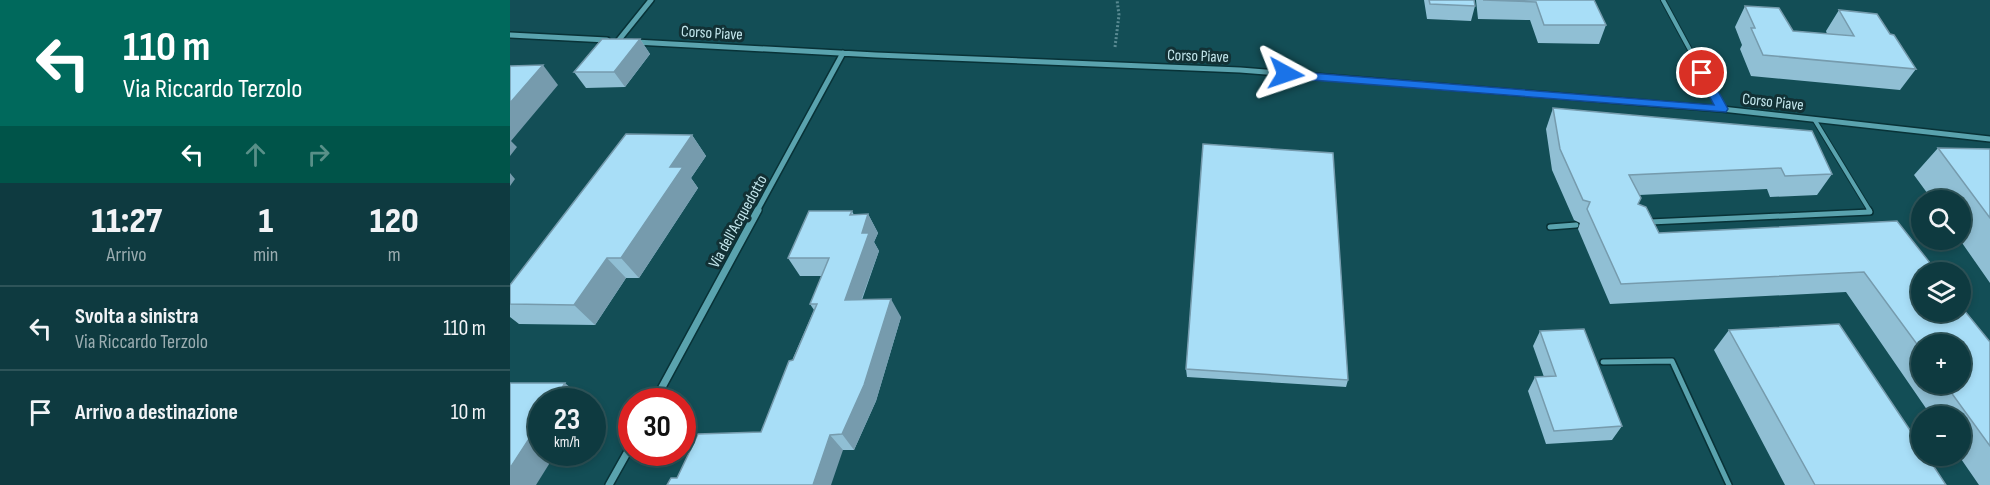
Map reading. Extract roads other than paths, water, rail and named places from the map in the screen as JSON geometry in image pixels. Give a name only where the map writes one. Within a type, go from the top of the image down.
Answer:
[{"type":"street","points":[[618,41],[651,0]]},
{"type":"street","name":"Corso Piave","points":[[510,35],[843,53],[1240,70],[1722,109],[1990,139]]},
{"type":"street","name":"Via dell'Acquedotto","points":[[662,388],[843,53]]},
{"type":"street","points":[[609,485],[620,466]]},
{"type":"lane","points":[[1663,0],[1722,109]]},
{"type":"lane","points":[[1644,222],[1870,212],[1814,119]]},
{"type":"lane","points":[[1550,227],[1576,225]]},
{"type":"lane","points":[[1603,362],[1672,361],[1729,485]]}]
